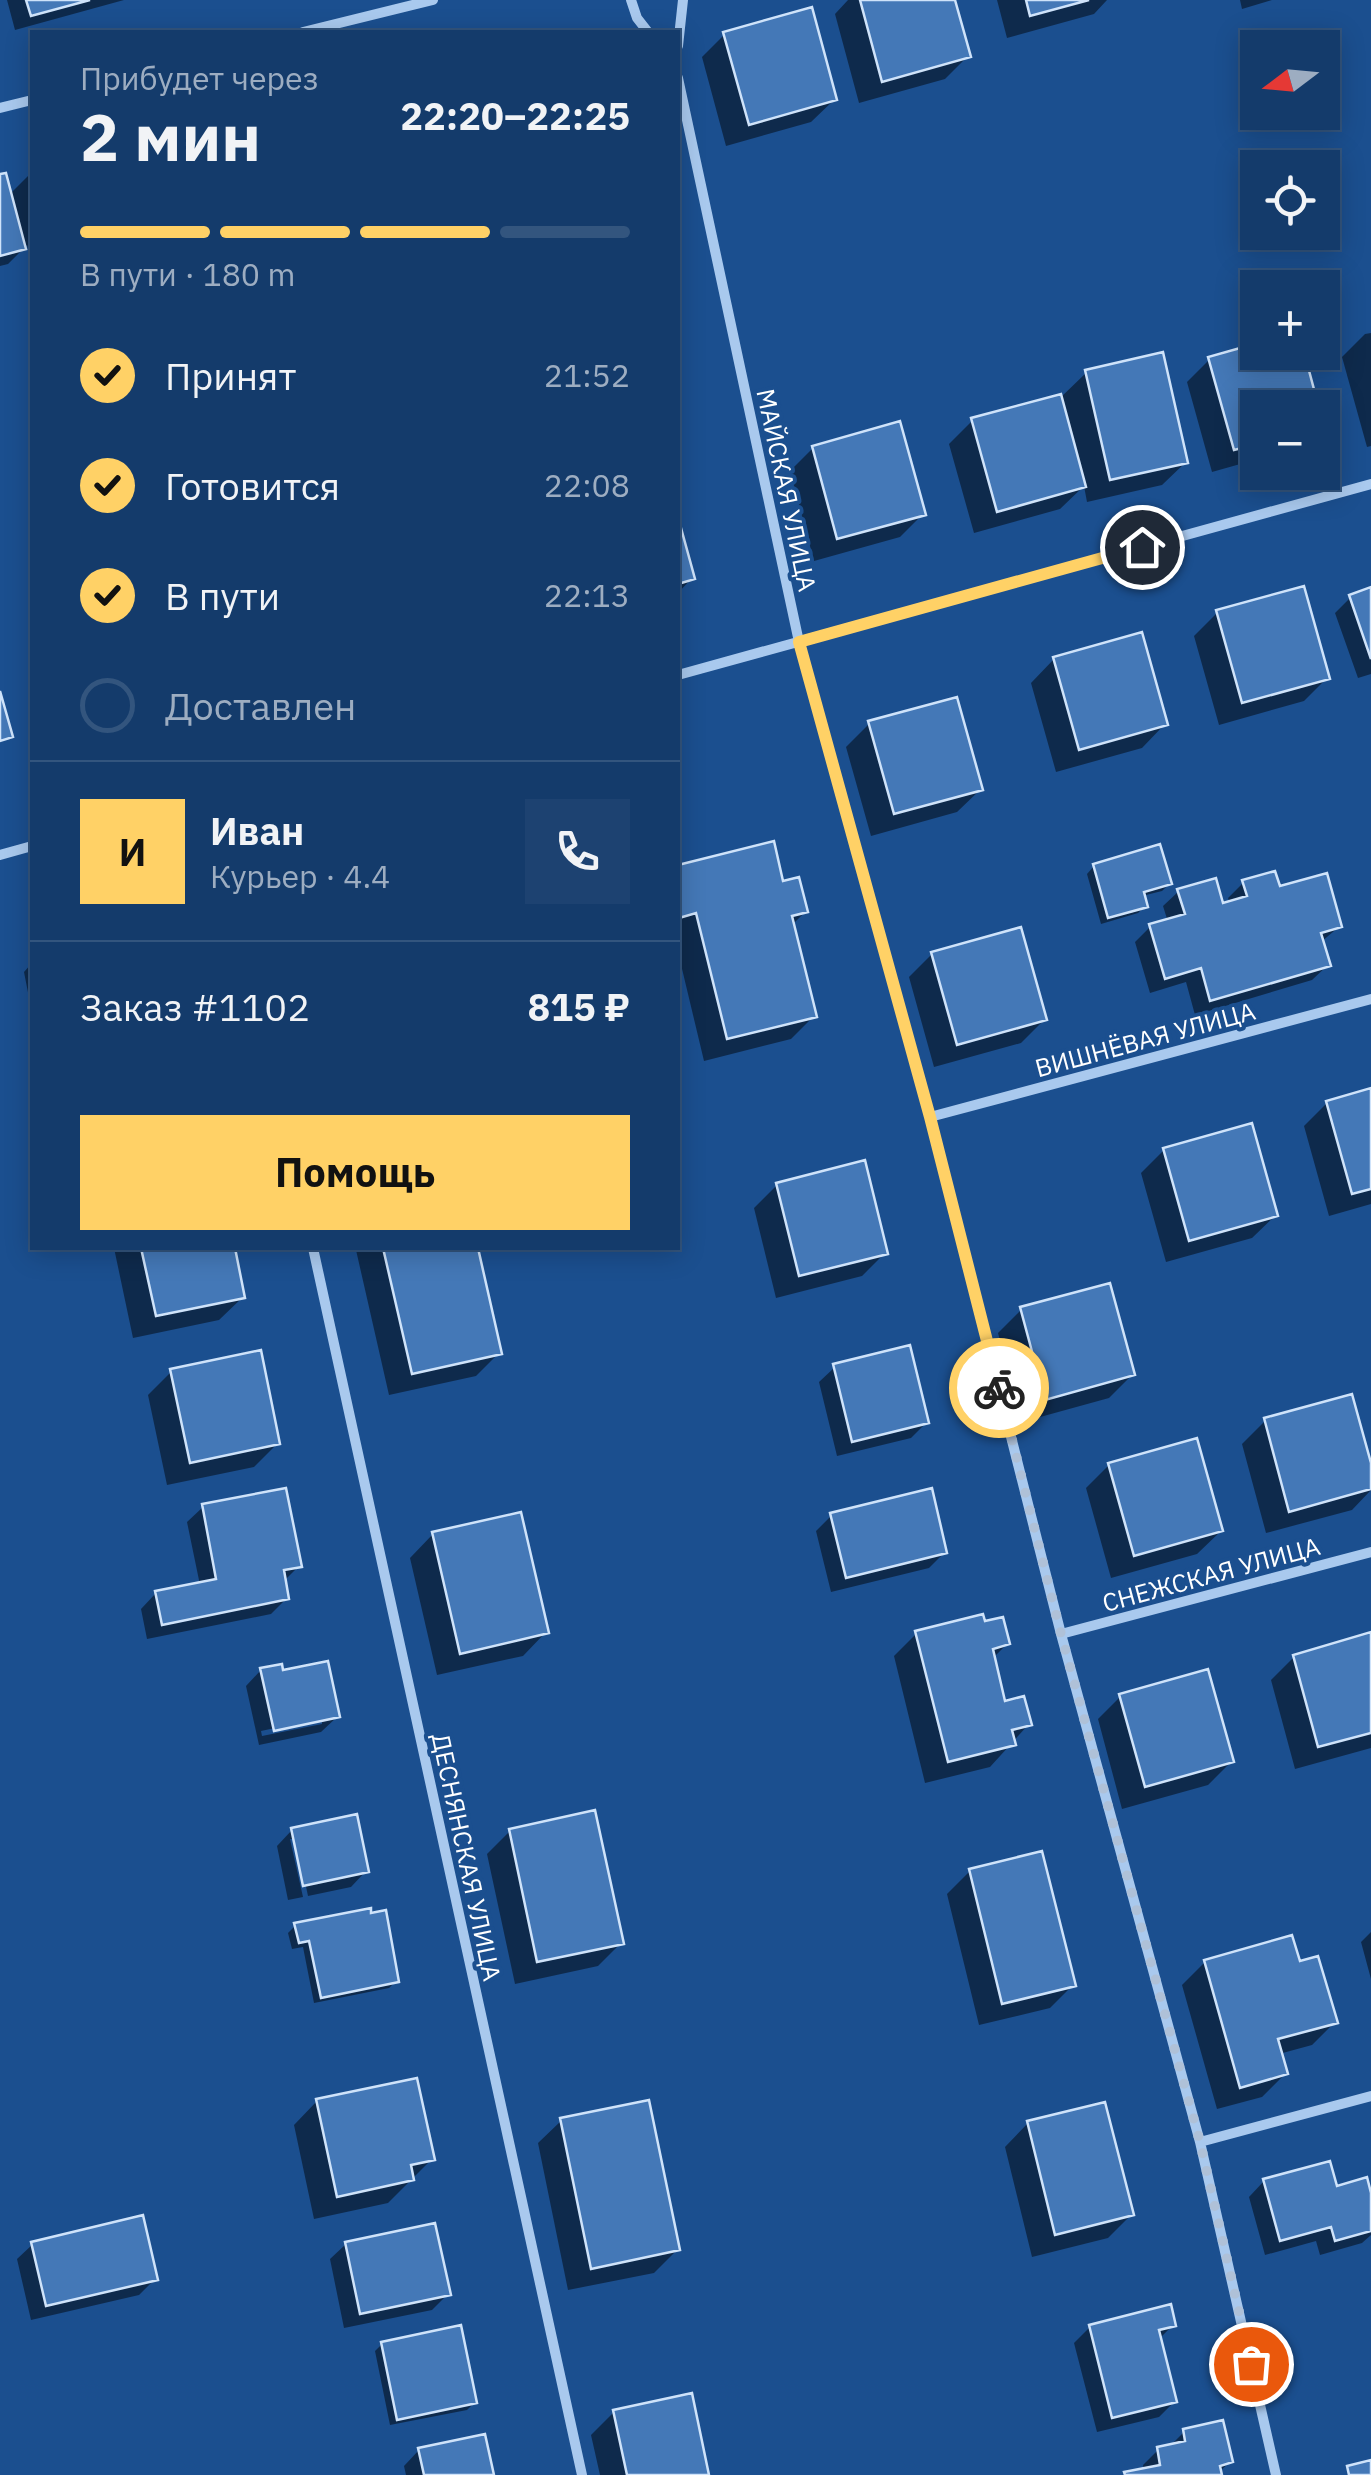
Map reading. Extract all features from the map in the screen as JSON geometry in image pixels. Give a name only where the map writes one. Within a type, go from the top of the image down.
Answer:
[{"type":"street","points":[[311,30],[433,0]]},
{"type":"street","points":[[631,0],[646,30]]},
{"type":"street","points":[[680,30],[683,0]]},
{"type":"street","name":"МАЙСКАЯ УЛИЦА","points":[[680,87],[799,642],[930,1117],[1061,1634],[1200,2142],[1276,2475]]},
{"type":"street","points":[[0,108],[30,100]]},
{"type":"street","points":[[680,674],[1371,484]]},
{"type":"street","points":[[0,855],[30,847]]},
{"type":"street","name":"ВИШНЁВАЯ УЛИЦА","points":[[930,1117],[1371,999]]},
{"type":"street","name":"ДЕСНЯНСКАЯ УЛИЦА","points":[[312,1250],[582,2475]]},
{"type":"street","name":"СНЕЖСКАЯ УЛИЦА","points":[[1061,1634],[1371,1552]]},
{"type":"street","points":[[1200,2142],[1371,2096]]},
{"type":"building","points":[[26,0],[90,0],[31,16]]},
{"type":"building","points":[[860,0],[955,0],[971,57],[882,82]]},
{"type":"building","points":[[1026,0],[1089,0],[1030,16]]},
{"type":"building","points":[[812,7],[837,100],[749,125],[723,32]]},
{"type":"building","points":[[6,173],[26,249],[0,256],[0,174]]},
{"type":"building","points":[[1240,348],[1240,370],[1309,370],[1314,390],[1240,390],[1240,448],[1234,450],[1208,357]]},
{"type":"building","points":[[1163,352],[1188,463],[1110,480],[1085,370]]},
{"type":"building","points":[[1061,394],[1086,487],[997,512],[971,418]]},
{"type":"building","points":[[900,421],[926,515],[837,539],[812,446]]},
{"type":"building","points":[[680,524],[695,579],[680,583]]},
{"type":"building","points":[[1304,586],[1330,679],[1242,703],[1216,610]]},
{"type":"building","points":[[1371,587],[1371,659],[1349,595]]},
{"type":"building","points":[[1142,632],[1168,725],[1079,750],[1053,657]]},
{"type":"building","points":[[0,691],[13,737],[0,741]]},
{"type":"building","points":[[957,697],[983,790],[894,814],[868,721]]},
{"type":"building","points":[[774,841],[783,881],[799,877],[808,912],[792,916],[817,1017],[727,1039],[696,913],[680,918],[680,864]]},
{"type":"building","points":[[1160,844],[1172,884],[1144,892],[1148,907],[1108,918],[1093,864]]},
{"type":"building","points":[[1275,871],[1280,886],[1327,873],[1342,927],[1321,933],[1331,966],[1210,1001],[1201,968],[1165,979],[1149,924],[1185,914],[1177,889],[1216,878],[1223,903],[1247,896],[1242,880]]},
{"type":"building","points":[[1021,927],[1047,1020],[957,1045],[931,952]]},
{"type":"building","points":[[1371,1088],[1371,1189],[1352,1194],[1326,1101]]},
{"type":"building","points":[[1252,1123],[1278,1216],[1189,1241],[1163,1148]]},
{"type":"building","points":[[865,1160],[888,1254],[799,1276],[776,1183]]},
{"type":"building","points":[[141,1250],[235,1250],[245,1298],[156,1316]]},
{"type":"building","points":[[383,1250],[478,1250],[502,1354],[412,1374]]},
{"type":"building","points":[[1110,1283],[1135,1375],[1045,1400],[1020,1307]]},
{"type":"building","points":[[910,1345],[929,1423],[852,1442],[833,1364]]},
{"type":"building","points":[[261,1350],[280,1444],[190,1463],[170,1369]]},
{"type":"building","points":[[1352,1394],[1371,1463],[1371,1489],[1289,1512],[1264,1418]]},
{"type":"building","points":[[1197,1438],[1223,1531],[1134,1556],[1108,1463]]},
{"type":"building","points":[[286,1488],[302,1567],[284,1570],[289,1599],[162,1625],[155,1591],[216,1579],[202,1504]]},
{"type":"building","points":[[932,1488],[947,1553],[846,1578],[830,1513]]},
{"type":"building","points":[[521,1512],[549,1633],[460,1654],[432,1532]]},
{"type":"building","points":[[983,1614],[985,1621],[1003,1617],[1010,1644],[993,1649],[1005,1701],[1024,1696],[1032,1725],[1012,1730],[1016,1745],[948,1762],[915,1631]]},
{"type":"building","points":[[1371,1632],[1371,1733],[1318,1747],[1293,1655]]},
{"type":"building","points":[[328,1661],[340,1717],[274,1731],[260,1668],[282,1664],[283,1670]]},
{"type":"building","points":[[1208,1669],[1234,1762],[1145,1787],[1119,1694]]},
{"type":"building","points":[[595,1810],[624,1944],[537,1962],[509,1829]]},
{"type":"building","points":[[357,1814],[369,1872],[303,1886],[291,1828]]},
{"type":"building","points":[[1042,1851],[1076,1986],[1002,2004],[969,1869]]},
{"type":"building","points":[[371,1908],[371,1913],[386,1910],[399,1982],[321,1998],[309,1941],[299,1943],[294,1923]]},
{"type":"building","points":[[1292,1935],[1300,1961],[1318,1956],[1338,2023],[1278,2039],[1288,2074],[1240,2088],[1204,1960]]},
{"type":"building","points":[[417,2078],[435,2160],[411,2165],[414,2180],[337,2197],[316,2099]]},
{"type":"building","points":[[649,2100],[680,2250],[591,2269],[560,2118]]},
{"type":"building","points":[[1105,2102],[1134,2215],[1055,2235],[1027,2121]]},
{"type":"building","points":[[1330,2161],[1337,2186],[1367,2177],[1371,2231],[1335,2241],[1331,2227],[1280,2241],[1263,2179]]},
{"type":"building","points":[[143,2215],[158,2280],[46,2306],[31,2242]]},
{"type":"building","points":[[435,2223],[451,2295],[360,2314],[345,2242]]},
{"type":"building","points":[[1171,2304],[1176,2326],[1159,2330],[1177,2402],[1112,2418],[1089,2325]]},
{"type":"building","points":[[461,2325],[477,2403],[397,2420],[381,2342]]},
{"type":"building","points":[[692,2393],[709,2475],[627,2475],[613,2410]]},
{"type":"building","points":[[1223,2420],[1233,2462],[1220,2466],[1222,2475],[1125,2475],[1124,2472],[1160,2465],[1157,2447],[1185,2441],[1183,2429]]},
{"type":"building","points":[[485,2434],[494,2475],[424,2475],[418,2448]]},
{"type":"building","points":[[1371,2460],[1371,2475],[1349,2475],[1347,2466]]},
{"type":"way so far","points":[[999,1388],[1061,1634],[1200,2142],[1251,2364]]},
{"type":"route","points":[[999,1388],[930,1117],[799,642],[1142,547]]}]
